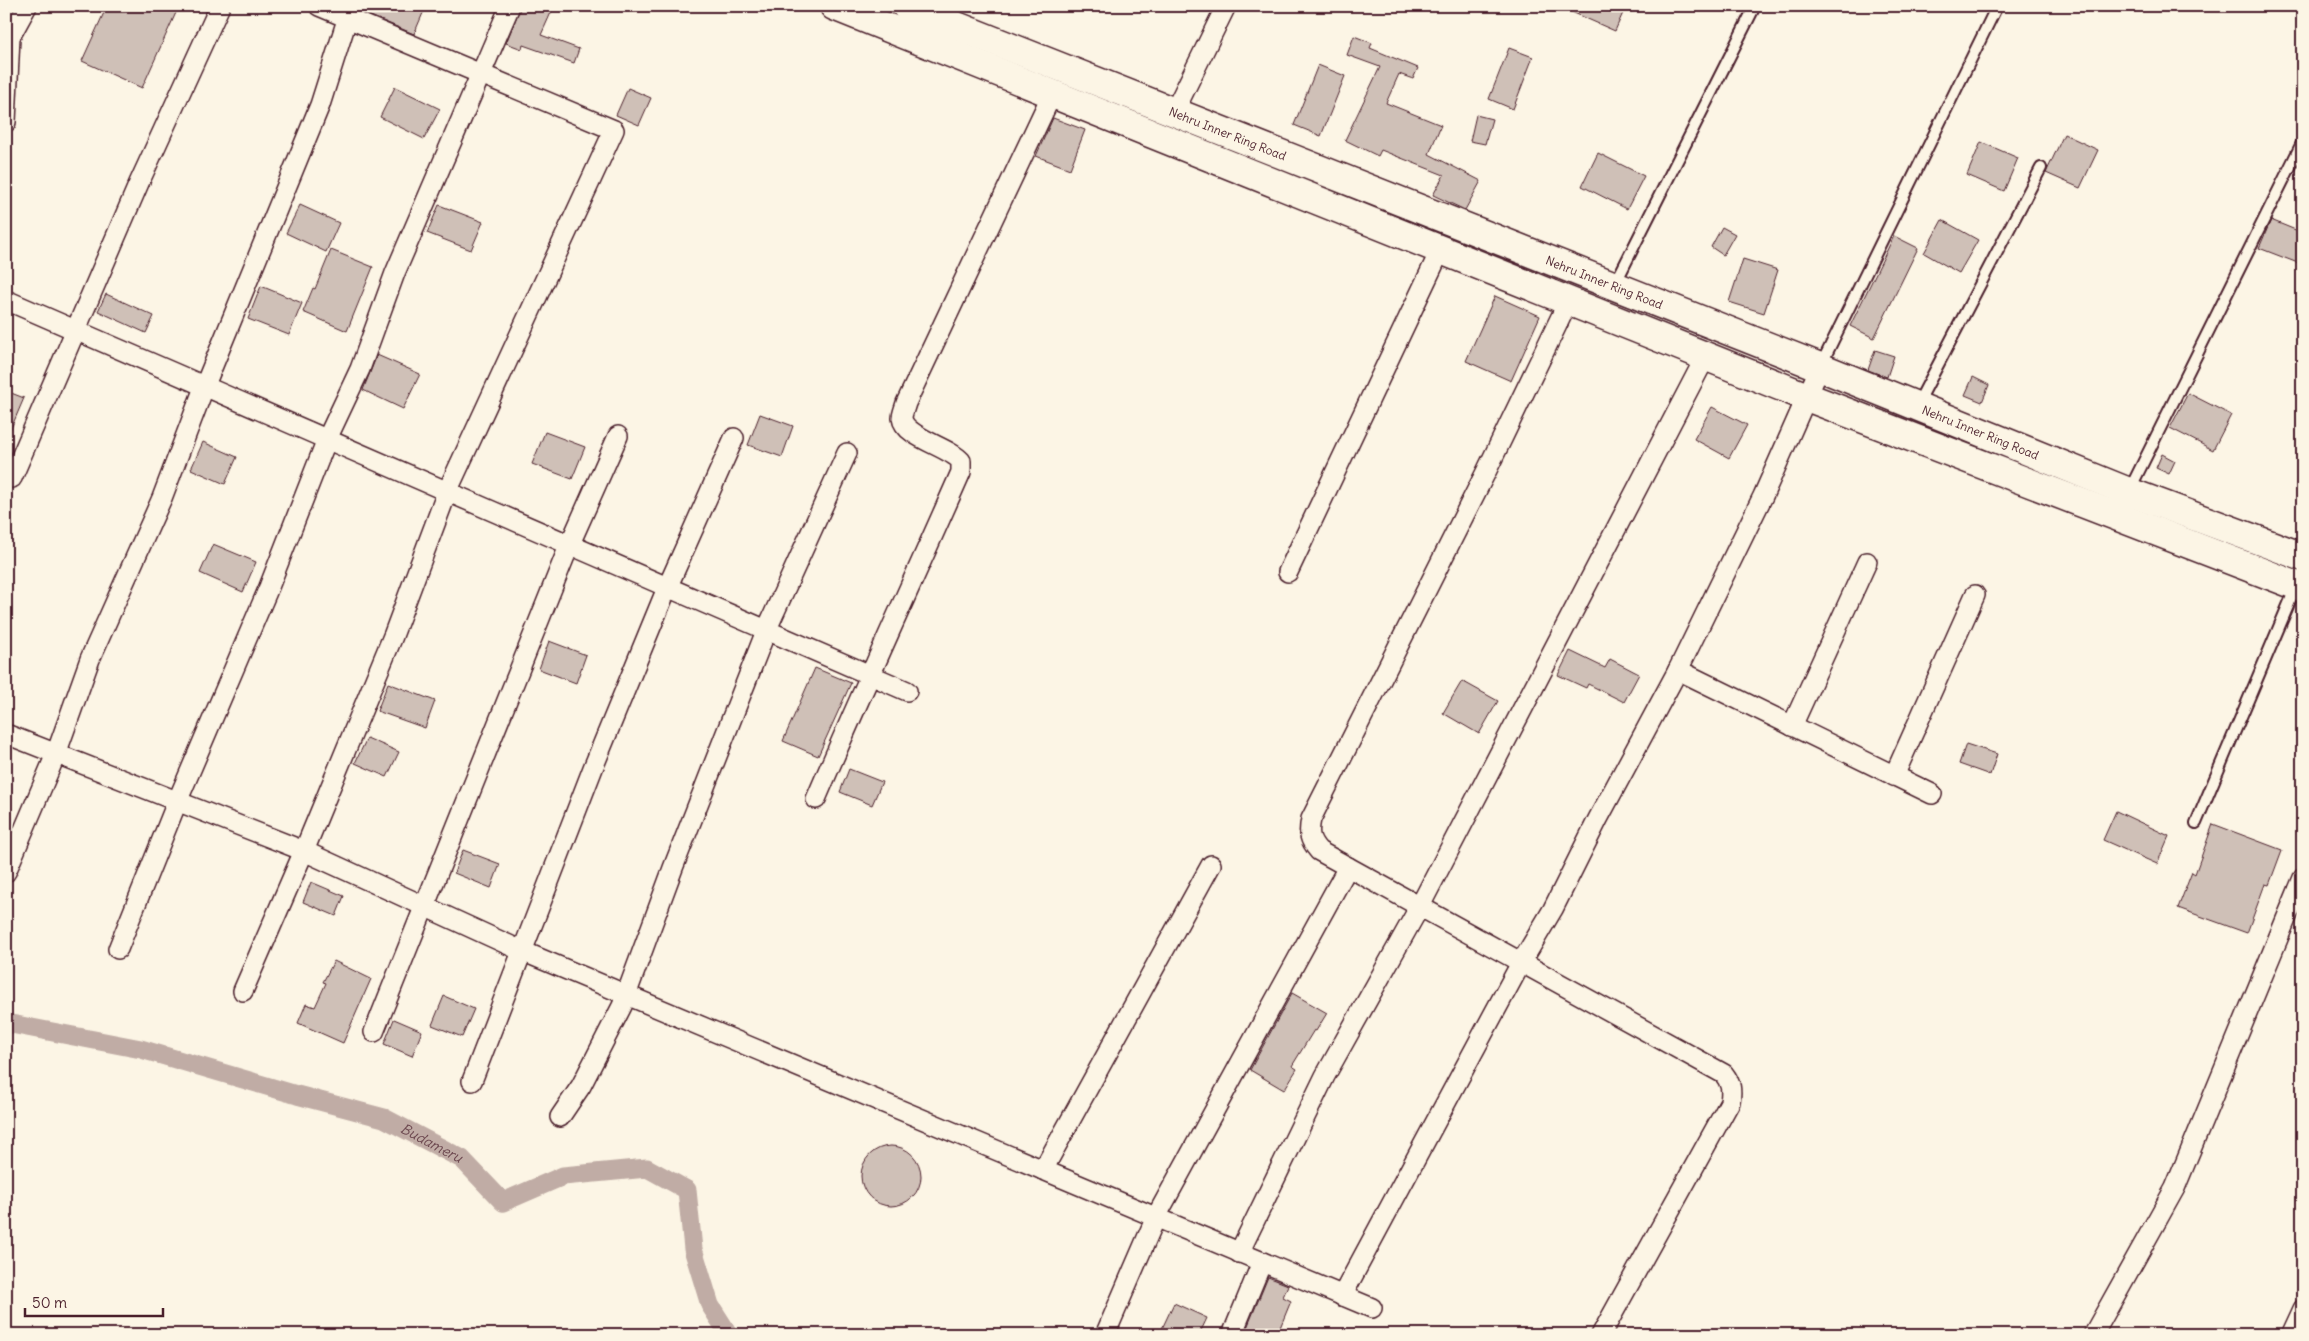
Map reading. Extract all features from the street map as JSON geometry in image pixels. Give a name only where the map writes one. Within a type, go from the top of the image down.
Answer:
[{"type":"main road","points":[[834,6],[1706,356],[2300,587]]},
{"type":"main road","name":"Nehru Inner Ring Road","points":[[912,7],[1916,405],[2129,492],[2303,557]]},
{"type":"street","points":[[6,122],[10,37],[27,6]]},
{"type":"street","points":[[12,478],[78,330],[139,183],[220,6]]},
{"type":"street","points":[[243,991],[304,851],[393,636],[447,492],[614,130],[481,75],[349,12],[319,6]]},
{"type":"street","points":[[118,949],[177,802],[223,698],[327,439],[360,370],[395,273],[510,6]]},
{"type":"street","points":[[1174,112],[1226,6]]},
{"type":"street","points":[[6,872],[56,754],[90,659],[162,498],[204,385],[320,105],[349,12]]},
{"type":"street","points":[[816,799],[869,675],[961,472],[962,461],[955,454],[908,431],[902,419],[906,403],[1052,94]]},
{"type":"street","points":[[1288,572],[1441,249]]},
{"type":"street","points":[[6,300],[204,385],[568,546],[907,691]]},
{"type":"street","points":[[1568,300],[1482,481],[1311,819],[1308,832],[1310,842],[1319,851],[1724,1074],[1730,1081],[1732,1092],[1730,1102],[1601,1335]]},
{"type":"street","points":[[1240,1252],[1325,1076],[1420,906],[1706,356]]},
{"type":"street","points":[[1342,1296],[1521,963],[1553,909],[1598,819],[1678,670],[1763,496],[1820,367]]},
{"type":"street","points":[[374,1032],[568,546],[618,436]]},
{"type":"street","points":[[472,1081],[593,768],[667,588],[734,438]]},
{"type":"street","points":[[560,1117],[581,1086],[626,995],[676,859],[766,631],[847,453]]},
{"type":"street","points":[[1792,726],[1868,562]]},
{"type":"street","points":[[1894,776],[1975,595]]},
{"type":"street","points":[[1678,670],[1932,794]]},
{"type":"street","points":[[6,734],[304,851],[522,951],[1372,1308]]},
{"type":"street","points":[[1043,1170],[1211,865]]},
{"type":"street","points":[[1105,1335],[1156,1217],[1348,867]]},
{"type":"street","points":[[2093,1335],[2175,1188],[2303,878]]},
{"type":"street","points":[[1232,1335],[1262,1262]]},
{"type":"street","points":[[2291,1335],[2303,1309]]},
{"type":"lane","points":[[1614,286],[1755,6]]},
{"type":"lane","points":[[1820,367],[1997,6]]},
{"type":"lane","points":[[2129,492],[2303,141]]},
{"type":"lane","points":[[1916,405],[2041,168]]},
{"type":"lane","points":[[2196,823],[2300,587]]},
{"type":"building","points":[[107,6],[179,6],[142,88],[82,61]]},
{"type":"building","points":[[362,6],[426,6],[414,34],[361,12]]},
{"type":"building","points":[[521,6],[554,6],[541,35],[579,49],[574,63],[523,45],[522,49],[506,43]]},
{"type":"building","points":[[1558,6],[1626,6],[1615,31]]},
{"type":"building","points":[[1354,36],[1372,43],[1370,48],[1418,68],[1413,79],[1399,74],[1386,103],[1441,125],[1429,154],[1481,181],[1465,210],[1433,195],[1444,175],[1381,150],[1378,156],[1345,140],[1380,67],[1347,55]]},
{"type":"building","points":[[1509,48],[1533,57],[1513,109],[1489,99]]},
{"type":"building","points":[[1318,65],[1345,76],[1321,136],[1294,125]]},
{"type":"building","points":[[395,87],[440,109],[424,139],[380,117]]},
{"type":"building","points":[[628,88],[651,98],[639,125],[616,115]]},
{"type":"building","points":[[1476,115],[1492,119],[1485,144],[1470,141]]},
{"type":"building","points":[[1053,118],[1085,130],[1070,169],[1036,156]]},
{"type":"building","points":[[2064,134],[2098,150],[2080,188],[2046,173]]},
{"type":"building","points":[[1981,142],[2018,158],[2004,191],[1967,175]]},
{"type":"building","points":[[1598,153],[1644,176],[1627,209],[1582,186]]},
{"type":"building","points":[[300,205],[339,223],[326,252],[286,233]]},
{"type":"building","points":[[439,205],[483,222],[471,250],[427,233]]},
{"type":"building","points":[[1942,220],[1978,240],[1959,273],[1924,253]]},
{"type":"building","points":[[2271,220],[2303,233],[2303,265],[2259,248]]},
{"type":"building","points":[[1722,227],[1735,234],[1723,255],[1711,247]]},
{"type":"building","points":[[1894,236],[1918,248],[1874,338],[1850,326]]},
{"type":"building","points":[[331,250],[373,267],[347,331],[303,312]]},
{"type":"building","points":[[1743,259],[1778,270],[1764,313],[1729,302]]},
{"type":"building","points":[[261,286],[302,303],[289,335],[248,319]]},
{"type":"building","points":[[106,294],[154,316],[146,333],[98,311]]},
{"type":"building","points":[[1495,296],[1540,316],[1511,381],[1466,361]]},
{"type":"building","points":[[1875,350],[1894,356],[1887,377],[1868,370]]},
{"type":"building","points":[[377,355],[420,374],[403,409],[363,390]]},
{"type":"building","points":[[1973,377],[1989,385],[1982,402],[1965,395]]},
{"type":"building","points":[[6,391],[24,398],[6,440]]},
{"type":"building","points":[[2188,393],[2231,415],[2213,450],[2170,428]]},
{"type":"building","points":[[1712,407],[1747,425],[1729,458],[1694,439]]},
{"type":"building","points":[[760,414],[793,426],[782,457],[748,445]]},
{"type":"building","points":[[545,432],[585,447],[572,479],[532,464]]},
{"type":"building","points":[[203,442],[237,457],[225,484],[191,469]]},
{"type":"building","points":[[2162,454],[2175,461],[2169,474],[2156,468]]},
{"type":"building","points":[[213,544],[256,562],[243,592],[200,573]]},
{"type":"building","points":[[549,641],[586,655],[576,683],[539,669]]},
{"type":"building","points":[[1570,651],[1605,668],[1610,659],[1639,674],[1624,702],[1588,684],[1586,688],[1558,675]]},
{"type":"building","points":[[815,668],[851,683],[818,756],[783,741]]},
{"type":"building","points":[[1462,681],[1498,701],[1479,734],[1443,713]]},
{"type":"building","points":[[388,683],[435,701],[425,728],[377,711]]},
{"type":"building","points":[[367,738],[399,752],[387,777],[355,763]]},
{"type":"building","points":[[1966,744],[1997,754],[1990,775],[1959,764]]},
{"type":"building","points":[[849,769],[882,782],[872,805],[840,792]]},
{"type":"building","points":[[2116,811],[2169,836],[2157,864],[2103,840]]},
{"type":"building","points":[[2213,824],[2282,850],[2269,885],[2265,884],[2247,933],[2178,908],[2192,872],[2195,874]]},
{"type":"building","points":[[463,850],[500,864],[491,888],[454,873]]},
{"type":"building","points":[[311,882],[344,896],[336,916],[303,902]]},
{"type":"building","points":[[334,961],[371,979],[343,1043],[298,1023],[306,1004],[315,1007],[326,983],[323,982]]},
{"type":"building","points":[[1292,993],[1327,1013],[1292,1066],[1297,1069],[1284,1090],[1250,1070]]},
{"type":"building","points":[[444,996],[474,1009],[462,1037],[432,1025]]},
{"type":"building","points":[[394,1019],[422,1031],[412,1056],[384,1044]]},
{"type":"building","points":[[891,1146],[907,1151],[912,1155],[916,1160],[921,1176],[916,1192],[912,1197],[907,1201],[891,1206],[875,1201],[870,1197],[866,1192],[861,1176],[866,1160],[870,1155],[875,1151]]},
{"type":"building","points":[[1268,1277],[1288,1285],[1283,1297],[1291,1301],[1277,1335],[1244,1335]]},
{"type":"building","points":[[1174,1303],[1207,1318],[1199,1335],[1159,1335]]},
{"type":"waterway","name":"Budameru","points":[[6,1023],[141,1049],[297,1095],[384,1118],[462,1159],[503,1202],[563,1176],[647,1168],[687,1190],[693,1249],[710,1305],[729,1335]]}]
